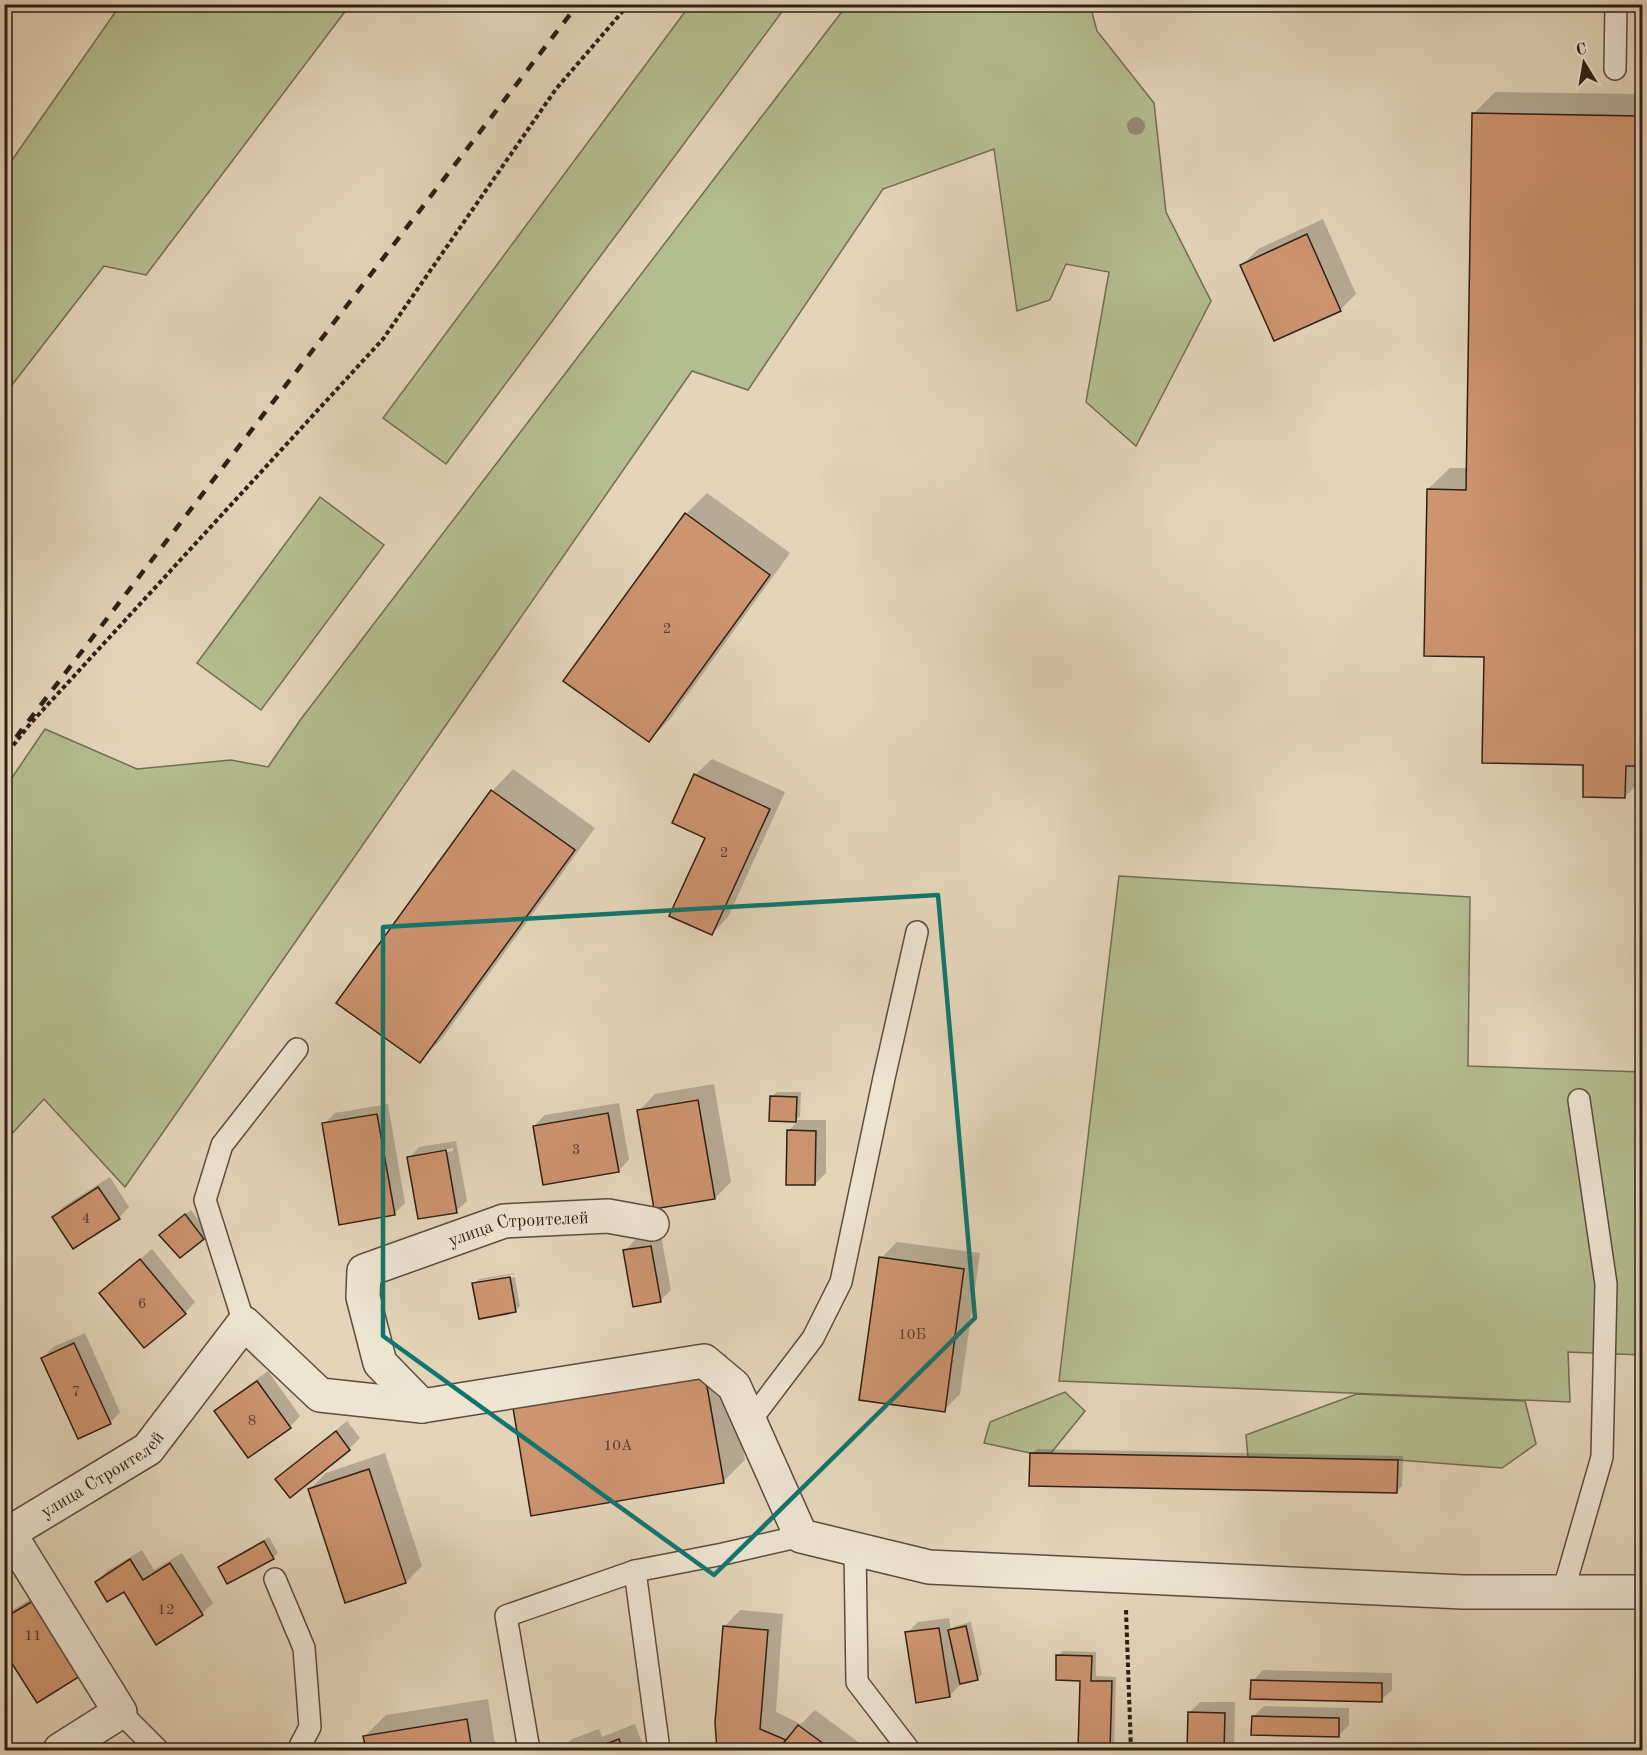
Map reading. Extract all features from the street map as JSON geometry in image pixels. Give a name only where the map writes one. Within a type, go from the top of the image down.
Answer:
[{"type":"street","name":"улица Строителей","points":[[422,1406],[380,1363],[363,1297],[364,1271],[504,1221],[608,1216],[652,1224]]},
{"type":"street","points":[[244,1323],[320,1395],[422,1406],[704,1360],[734,1386],[801,1536],[929,1567],[1463,1592],[1642,1592]]},
{"type":"street","name":"улица Строителей","points":[[120,1712],[9,1533],[148,1449],[244,1323]]},
{"type":"street","points":[[60,1750],[120,1712]]},
{"type":"lane","points":[[1615,69],[1616,4]]},
{"type":"lane","points":[[750,1421],[813,1338],[841,1282],[917,932]]},
{"type":"lane","points":[[244,1323],[205,1200],[222,1145],[297,1049]]},
{"type":"lane","points":[[1563,1592],[1602,1457],[1606,1284],[1579,1100]]},
{"type":"lane","points":[[529,1750],[506,1616],[635,1570],[723,1554],[801,1536]]},
{"type":"lane","points":[[855,1549],[857,1682],[909,1750]]},
{"type":"lane","points":[[635,1570],[660,1750]]},
{"type":"lane","points":[[275,1579],[304,1648],[310,1726],[298,1750]]},
{"type":"lane","points":[[120,1712],[158,1750]]},
{"type":"path","points":[[4,757],[30,724],[382,339],[556,89],[629,4]]},
{"type":"path","points":[[1125,1576],[1131,1750]]},
{"type":"highlighted area","points":[[938,895],[975,1318],[714,1575],[383,1336],[383,927]]},
{"type":"green space","points":[[121,4],[350,5],[146,275],[104,266],[5,394],[5,170]]},
{"type":"green space","points":[[690,5],[787,5],[446,464],[383,418]]},
{"type":"green space","points":[[847,5],[1090,5],[1097,31],[1154,103],[1166,212],[1211,301],[1136,446],[1086,402],[1109,272],[1066,264],[1050,300],[1017,311],[994,149],[883,189],[748,390],[692,371],[125,1187],[44,1099],[5,1141],[5,788],[45,729],[137,769],[231,760],[268,767],[301,719]]},
{"type":"green space","points":[[320,497],[384,545],[261,710],[197,663]]},
{"type":"green space","points":[[1119,876],[1470,897],[1468,1066],[1642,1072],[1642,1355],[1568,1352],[1570,1402],[1059,1381]]},
{"type":"green space","points":[[1065,1392],[1085,1411],[1051,1453],[1030,1453],[984,1443],[990,1422]]},
{"type":"green space","points":[[1357,1394],[1525,1401],[1536,1444],[1502,1468],[1398,1460],[1248,1458],[1246,1435]]},
{"type":"building","points":[[1472,113],[1642,116],[1642,766],[1626,766],[1625,798],[1583,797],[1583,765],[1482,763],[1484,657],[1424,656],[1427,489],[1466,490]]},
{"type":"building","points":[[1307,234],[1341,311],[1274,341],[1240,265]]},
{"type":"building","points":[[685,513],[770,575],[649,742],[563,681]]},
{"type":"building","points":[[694,774],[770,809],[712,935],[669,916],[705,838],[672,823]]},
{"type":"building","points":[[491,790],[575,850],[420,1063],[336,1003]]},
{"type":"building","points":[[770,1096],[797,1097],[796,1122],[769,1121]]},
{"type":"building","points":[[698,1100],[715,1199],[654,1209],[637,1110]]},
{"type":"building","points":[[608,1113],[619,1172],[543,1185],[533,1126]]},
{"type":"building","points":[[377,1114],[395,1215],[339,1225],[322,1123]]},
{"type":"building","points":[[787,1130],[816,1131],[815,1185],[786,1185]]},
{"type":"building","points":[[446,1150],[457,1213],[418,1219],[407,1157]]},
{"type":"building","points":[[98,1187],[120,1219],[73,1249],[52,1217]]},
{"type":"building","points":[[185,1214],[204,1239],[180,1258],[159,1235]]},
{"type":"building","points":[[651,1246],[661,1302],[633,1307],[623,1250]]},
{"type":"building","points":[[879,1257],[964,1269],[945,1412],[859,1400]]},
{"type":"building","points":[[140,1259],[186,1314],[144,1348],[99,1293]]},
{"type":"building","points":[[510,1277],[516,1312],[479,1319],[472,1283]]},
{"type":"building","points":[[74,1343],[111,1424],[78,1439],[41,1358]]},
{"type":"building","points":[[705,1375],[724,1483],[531,1516],[513,1408]]},
{"type":"building","points":[[257,1381],[291,1428],[248,1458],[214,1411]]},
{"type":"building","points":[[336,1431],[350,1450],[290,1498],[275,1479]]},
{"type":"building","points":[[1030,1453],[1398,1460],[1397,1493],[1029,1486]]},
{"type":"building","points":[[369,1469],[406,1583],[345,1603],[308,1489]]},
{"type":"building","points":[[264,1541],[274,1559],[227,1584],[218,1567]]},
{"type":"building","points":[[130,1559],[143,1580],[170,1563],[203,1615],[156,1645],[124,1592],[107,1602],[95,1582]]},
{"type":"building","points":[[38,1598],[85,1673],[37,1703],[4,1651],[4,1618]]},
{"type":"building","points":[[723,1626],[768,1630],[760,1729],[786,1740],[778,1750],[717,1750],[715,1723]]},
{"type":"building","points":[[966,1626],[978,1680],[960,1684],[948,1630]]},
{"type":"building","points":[[939,1628],[950,1697],[916,1703],[905,1632]]},
{"type":"building","points":[[1056,1655],[1092,1656],[1091,1681],[1112,1681],[1110,1750],[1078,1750],[1080,1681],[1056,1680]]},
{"type":"building","points":[[1251,1680],[1382,1683],[1382,1702],[1250,1699]]},
{"type":"building","points":[[1188,1712],[1225,1713],[1224,1750],[1187,1750]]},
{"type":"building","points":[[1252,1716],[1339,1718],[1339,1737],[1251,1735]]},
{"type":"building","points":[[467,1719],[472,1750],[366,1750],[363,1736]]},
{"type":"building","points":[[798,1725],[832,1750],[778,1750]]},
{"type":"building","points":[[619,1739],[623,1750],[590,1750]]},
{"type":"building","points":[[583,1744],[585,1750],[565,1750]]},
{"type":"railway","points":[[4,753],[578,4]]}]
